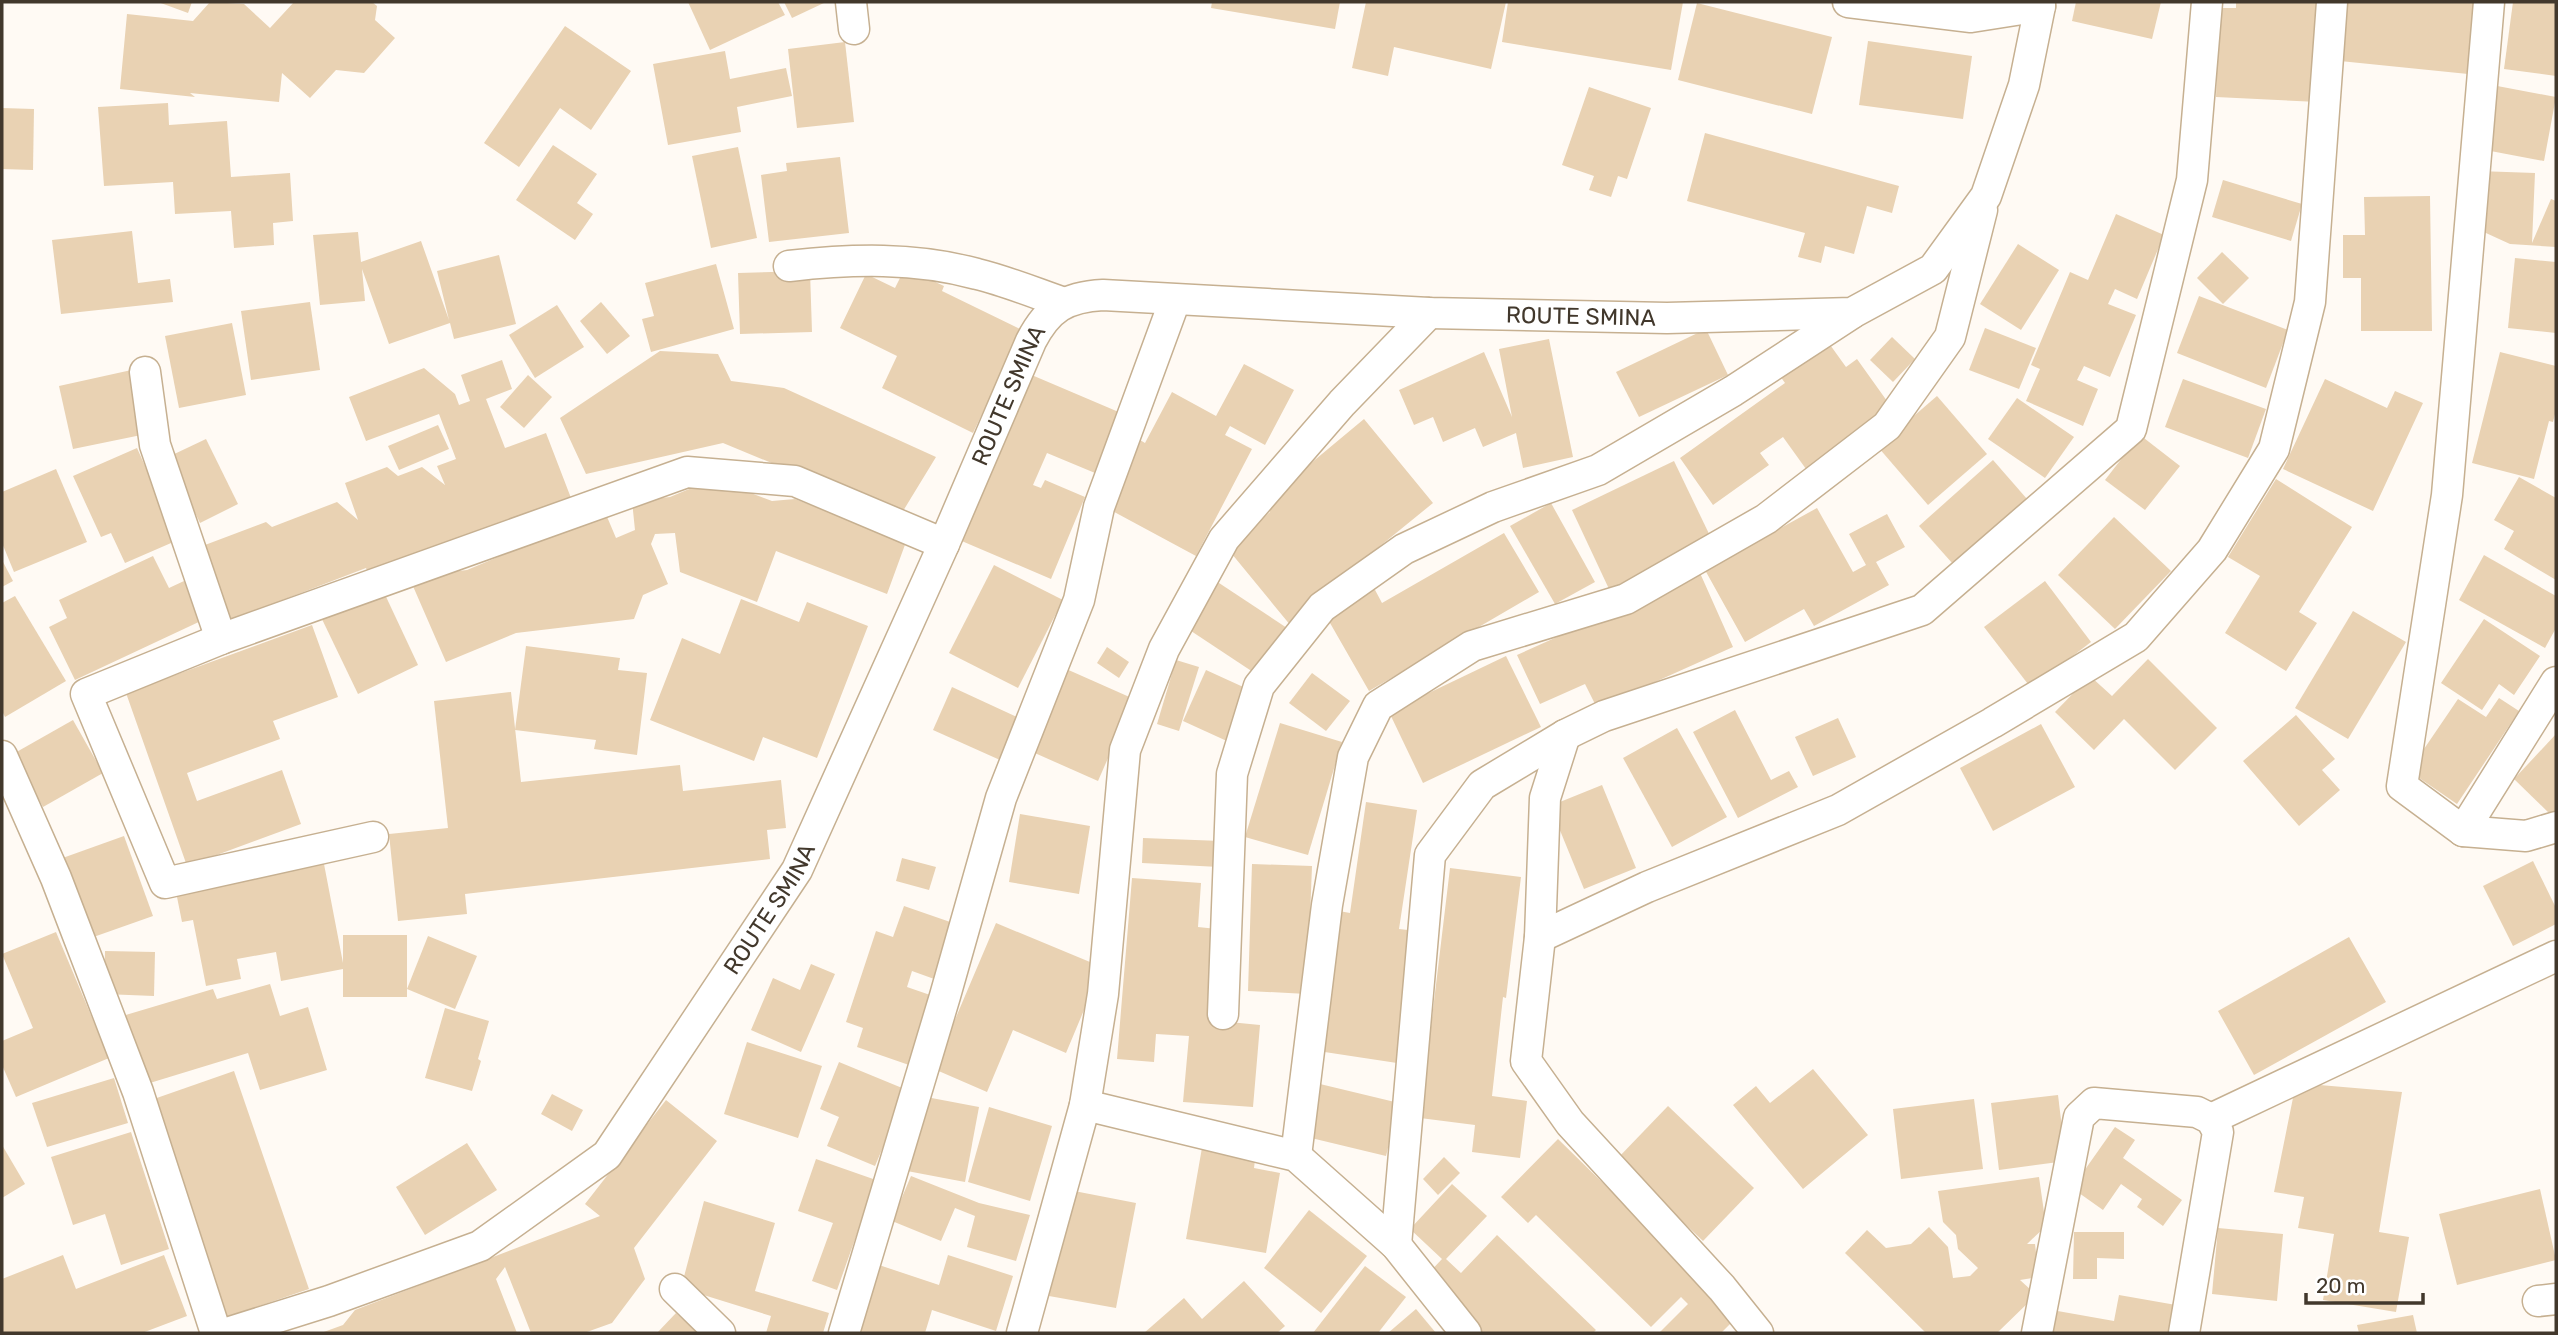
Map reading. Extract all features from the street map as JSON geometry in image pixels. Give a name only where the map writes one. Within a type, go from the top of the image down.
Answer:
[{"type":"street","points":[[1848,2],[1971,17],[2038,4]]},
{"type":"street","points":[[1396,1245],[1430,855],[1482,785],[1565,735],[1604,716],[1922,610],[2131,429],[2192,180],[2207,2]]},
{"type":"street","points":[[1540,937],[1647,887],[1838,810],[1993,723],[2136,637],[2213,551],[2274,449],[2310,302],[2332,2]]},
{"type":"street","points":[[2489,2],[2447,495],[2402,786],[2463,831],[2526,836],[2556,827]]},
{"type":"street","name":"ROUTE SMINA","points":[[226,1333],[329,1300],[480,1246],[607,1154],[797,870],[944,544],[1031,341],[1050,313],[1064,303],[1083,296],[1103,295],[1429,313],[1667,318],[1852,313],[1933,269],[1986,196],[2024,85],[2038,4]]},
{"type":"street","points":[[1296,1156],[1327,905],[1353,757],[1378,706],[1472,646],[1626,599],[1766,519],[1887,426],[1951,337],[1986,196]]},
{"type":"street","points":[[789,266],[836,260],[930,264],[976,273],[1064,303]]},
{"type":"street","points":[[844,1333],[1001,798],[1079,600],[1099,507],[1175,300]]},
{"type":"street","points":[[1022,1333],[1085,1105],[1104,993],[1125,750],[1164,649],[1224,539],[1342,403],[1429,313]]},
{"type":"street","points":[[1223,1014],[1232,774],[1259,687],[1322,607],[1404,549],[1493,507],[1598,470],[1733,391],[1852,313]]},
{"type":"street","points":[[145,372],[155,445],[220,639]]},
{"type":"street","points":[[373,837],[165,883],[86,694],[220,639],[687,472],[795,481],[944,544]]},
{"type":"street","points":[[2463,831],[2556,682]]},
{"type":"street","points":[[1565,735],[1545,799],[1540,937],[1526,1060],[1570,1123],[1722,1288],[1758,1333]]},
{"type":"street","points":[[2,756],[55,877],[138,1092],[216,1333]]},
{"type":"street","points":[[2211,1119],[2556,956]]},
{"type":"street","points":[[2037,1333],[2079,1117],[2094,1103],[2197,1112],[2211,1119],[2218,1132],[2184,1333]]},
{"type":"street","points":[[1085,1105],[1296,1156],[1396,1245],[1466,1333]]},
{"type":"street","points":[[675,1289],[720,1333]]},
{"type":"building","points":[[158,2],[192,2],[188,13]]},
{"type":"building","points":[[210,2],[244,4],[270,28],[294,2],[372,2],[377,6],[375,20],[395,38],[364,73],[336,70],[310,98],[282,73],[279,102],[120,89],[127,14],[193,21]]},
{"type":"building","points":[[688,2],[778,2],[785,15],[710,50]]},
{"type":"building","points":[[784,2],[826,2],[792,18]]},
{"type":"building","points":[[1212,2],[1340,2],[1335,29],[1211,8]]},
{"type":"building","points":[[1366,2],[1506,2],[1491,69],[1394,47],[1388,76],[1352,68]]},
{"type":"building","points":[[1508,2],[1683,2],[1671,70],[1502,42]]},
{"type":"building","points":[[2076,2],[2161,2],[2152,39],[2072,21]]},
{"type":"building","points":[[2236,2],[2322,2],[2318,102],[2216,97],[2219,8],[2236,8]]},
{"type":"building","points":[[2346,2],[2476,2],[2468,74],[2340,61]]},
{"type":"building","points":[[2513,2],[2556,2],[2556,76],[2504,69]]},
{"type":"building","points":[[1697,3],[1832,37],[1812,114],[1678,80]]},
{"type":"building","points":[[565,26],[631,71],[591,130],[560,108],[519,167],[484,143]]},
{"type":"building","points":[[1868,41],[1972,56],[1963,119],[1859,105]]},
{"type":"building","points":[[845,42],[854,122],[797,128],[788,49]]},
{"type":"building","points":[[725,51],[730,79],[786,68],[792,96],[737,107],[741,132],[668,145],[653,64]]},
{"type":"building","points":[[2492,85],[2556,97],[2544,161],[2480,149]]},
{"type":"building","points":[[1589,87],[1651,108],[1627,179],[1618,176],[1611,197],[1589,190],[1594,176],[1562,165]]},
{"type":"building","points":[[168,103],[169,125],[227,121],[231,177],[290,173],[293,221],[273,223],[274,245],[234,248],[231,211],[175,214],[173,182],[104,186],[98,107]]},
{"type":"building","points":[[2,108],[34,109],[33,170],[2,169]]},
{"type":"building","points":[[1705,133],[1899,186],[1892,213],[1867,206],[1854,254],[1825,246],[1821,263],[1798,257],[1805,233],[1687,201]]},
{"type":"building","points":[[553,145],[597,174],[577,203],[593,214],[575,240],[516,200]]},
{"type":"building","points":[[738,147],[757,238],[711,248],[692,156]]},
{"type":"building","points":[[840,157],[849,233],[769,242],[761,175],[787,171],[786,163]]},
{"type":"building","points":[[2478,171],[2535,173],[2532,243],[2551,199],[2556,201],[2556,247],[2510,244],[2475,228]]},
{"type":"building","points":[[2223,180],[2302,204],[2291,241],[2212,217]]},
{"type":"building","points":[[2430,196],[2432,331],[2361,331],[2361,278],[2343,278],[2343,235],[2365,235],[2364,197]]},
{"type":"building","points":[[2116,214],[2164,235],[2137,299],[2115,289],[2108,304],[2136,315],[2110,377],[2084,366],[2077,380],[2098,389],[2083,426],[2026,401],[2040,369],[2031,365],[2070,272],[2088,280]]},
{"type":"building","points":[[132,231],[138,283],[170,279],[173,302],[61,314],[52,240]]},
{"type":"building","points":[[358,232],[361,262],[421,241],[449,320],[437,271],[499,255],[516,324],[454,339],[450,323],[389,344],[362,269],[365,301],[320,305],[313,235]]},
{"type":"building","points":[[2018,244],[2059,270],[2021,330],[1980,304]]},
{"type":"building","points":[[2222,252],[2249,278],[2223,304],[2197,278]]},
{"type":"building","points":[[2515,258],[2556,262],[2556,333],[2508,328]]},
{"type":"building","points":[[716,264],[734,329],[651,352],[642,319],[654,316],[645,283]]},
{"type":"building","points":[[905,268],[944,286],[942,291],[1022,330],[973,433],[882,388],[897,356],[840,328],[866,274],[895,288]]},
{"type":"building","points":[[810,271],[812,332],[740,334],[738,273]]},
{"type":"building","points":[[2199,296],[2288,330],[2266,388],[2177,353]]},
{"type":"building","points":[[310,302],[320,370],[251,380],[241,311]]},
{"type":"building","points":[[601,302],[630,336],[607,354],[580,321]]},
{"type":"building","points":[[557,305],[584,347],[535,378],[509,335]]},
{"type":"building","points":[[232,323],[246,395],[179,408],[165,336]]},
{"type":"building","points":[[1985,328],[2036,348],[2019,389],[1969,370]]},
{"type":"building","points":[[1706,329],[1728,375],[1639,417],[1616,372]]},
{"type":"building","points":[[1892,337],[1915,359],[1893,382],[1870,360]]},
{"type":"building","points":[[1549,339],[1573,457],[1523,468],[1516,433],[1483,447],[1475,428],[1443,442],[1433,417],[1414,425],[1399,390],[1484,352],[1512,417],[1499,349]]},
{"type":"building","points":[[1828,342],[1846,367],[1857,359],[1892,408],[1806,469],[1783,437],[1760,453],[1769,465],[1713,505],[1680,458],[1785,383],[1780,376]]},
{"type":"building","points":[[660,351],[718,354],[731,381],[784,388],[936,457],[900,516],[723,443],[586,474],[560,418]]},
{"type":"building","points":[[2500,352],[2556,366],[2556,410],[2553,422],[2549,421],[2534,479],[2472,463]]},
{"type":"building","points":[[502,360],[512,389],[486,399],[505,448],[546,433],[571,498],[369,575],[366,568],[225,622],[197,548],[266,522],[272,527],[337,502],[358,520],[345,483],[387,467],[398,476],[422,467],[445,485],[437,466],[456,459],[439,414],[366,441],[349,397],[424,368],[455,394],[459,405],[470,401],[461,375]]},
{"type":"building","points":[[1244,364],[1294,390],[1265,445],[1230,426],[1225,435],[1252,449],[1196,556],[1105,507],[1140,440],[1145,443],[1172,392],[1216,416]]},
{"type":"building","points":[[136,369],[151,433],[73,449],[59,386]]},
{"type":"building","points":[[1027,373],[1121,413],[1095,473],[1047,453],[1033,485],[1041,488],[1045,480],[1085,497],[1051,579],[957,539]]},
{"type":"building","points":[[528,375],[552,397],[524,428],[500,407]]},
{"type":"building","points":[[2183,379],[2266,409],[2248,458],[2165,427]]},
{"type":"building","points":[[2325,379],[2387,408],[2395,391],[2423,403],[2373,511],[2283,469]]},
{"type":"building","points":[[1937,396],[1987,454],[1928,505],[1878,447]]},
{"type":"building","points":[[2017,398],[2074,437],[2045,478],[1988,439]]},
{"type":"building","points":[[1364,419],[1433,503],[1374,551],[1377,555],[1291,626],[1227,548],[1270,512],[1263,503]]},
{"type":"building","points":[[438,425],[449,449],[399,470],[388,446]]},
{"type":"building","points":[[2140,435],[2180,466],[2145,510],[2105,480]]},
{"type":"building","points":[[206,439],[238,504],[200,523],[168,457]]},
{"type":"building","points":[[137,448],[178,540],[125,563],[111,533],[101,537],[73,476]]},
{"type":"building","points":[[1993,460],[2027,499],[1953,564],[1919,526]]},
{"type":"building","points":[[1674,461],[1712,540],[1609,589],[1572,510]]},
{"type":"building","points":[[56,469],[87,542],[14,572],[2,543],[2,492]]},
{"type":"building","points":[[2519,477],[2556,498],[2556,580],[2504,549],[2514,531],[2494,520]]},
{"type":"building","points":[[713,479],[772,501],[795,499],[906,542],[887,594],[776,551],[757,602],[680,572],[675,533],[655,534],[651,544],[668,584],[643,595],[634,619],[516,633],[446,662],[409,577],[467,570],[605,512],[616,538],[635,530],[632,501],[670,497]]},
{"type":"building","points":[[2276,479],[2352,527],[2299,612],[2317,623],[2286,671],[2225,633],[2260,576],[2228,557]]},
{"type":"building","points":[[1551,503],[1595,582],[1555,604],[1510,526]]},
{"type":"building","points":[[1817,508],[1853,572],[1866,565],[1849,534],[1887,514],[1905,547],[1876,562],[1889,585],[1814,626],[1804,609],[1745,642],[1705,570]]},
{"type":"building","points":[[2114,517],[2171,571],[2115,629],[2058,575]]},
{"type":"building","points":[[1504,533],[1539,592],[1369,691],[1326,616],[1374,588],[1382,603]]},
{"type":"building","points":[[2484,555],[2556,596],[2556,628],[2545,648],[2459,600]]},
{"type":"building","points":[[153,556],[169,588],[184,581],[203,620],[75,680],[49,627],[67,618],[59,600]]},
{"type":"building","points":[[2,560],[13,581],[2,587]]},
{"type":"building","points":[[994,565],[1063,600],[1018,688],[949,653]]},
{"type":"building","points":[[1700,573],[1733,647],[1597,708],[1585,684],[1540,704],[1517,655]]},
{"type":"building","points":[[1216,581],[1293,632],[1262,678],[1185,627]]},
{"type":"building","points":[[2045,581],[2091,642],[2031,688],[1984,627]]},
{"type":"building","points":[[381,586],[418,665],[358,694],[320,615]]},
{"type":"building","points":[[15,596],[66,681],[5,717],[2,711],[2,603]]},
{"type":"building","points":[[741,599],[799,622],[807,602],[868,626],[817,758],[763,737],[754,761],[650,720],[682,638],[720,654]]},
{"type":"building","points":[[2353,611],[2406,642],[2348,739],[2295,708]]},
{"type":"building","points":[[2484,619],[2540,656],[2514,695],[2499,684],[2482,710],[2441,683]]},
{"type":"building","points":[[312,625],[338,697],[273,721],[280,739],[187,773],[197,801],[282,770],[301,824],[187,866],[126,693]]},
{"type":"building","points":[[526,646],[620,658],[618,670],[647,673],[637,755],[594,749],[596,740],[515,730]]},
{"type":"building","points":[[1107,647],[1129,662],[1119,678],[1097,663]]},
{"type":"building","points":[[1506,656],[1541,727],[1423,783],[1389,712]]},
{"type":"building","points":[[2148,659],[2217,728],[2175,770],[2124,719],[2094,750],[2055,712],[2090,676],[2112,696]]},
{"type":"building","points":[[1176,660],[1199,667],[1179,731],[1157,724]]},
{"type":"building","points":[[1064,668],[1134,699],[1098,781],[1028,750]]},
{"type":"building","points":[[1206,670],[1252,691],[1229,742],[1183,721]]},
{"type":"building","points":[[1312,673],[1350,701],[1326,731],[1289,703]]},
{"type":"building","points":[[952,687],[1019,718],[1000,760],[933,730]]},
{"type":"building","points":[[511,692],[521,782],[680,765],[683,791],[781,780],[786,828],[767,830],[770,859],[465,894],[467,914],[398,921],[389,834],[448,828],[434,701]]},
{"type":"building","points":[[2499,698],[2519,711],[2457,804],[2409,771],[2458,699],[2486,717]]},
{"type":"building","points":[[1735,710],[1771,780],[1789,771],[1798,787],[1738,818],[1693,732]]},
{"type":"building","points":[[2296,715],[2335,759],[2322,770],[2340,790],[2299,826],[2243,761]]},
{"type":"building","points":[[1838,718],[1856,757],[1813,776],[1795,737]]},
{"type":"building","points":[[73,720],[103,773],[43,807],[13,754]]},
{"type":"building","points":[[1280,723],[1342,742],[1308,855],[1245,837]]},
{"type":"building","points":[[2041,724],[2075,787],[1993,831],[1960,768]]},
{"type":"building","points":[[1677,728],[1727,817],[1672,847],[1623,758]]},
{"type":"building","points":[[2556,734],[2556,811],[2552,816],[2514,779]]},
{"type":"building","points":[[1602,785],[1636,868],[1584,889],[1550,806]]},
{"type":"building","points":[[1366,802],[1417,810],[1399,929],[1417,931],[1397,1063],[1318,1051],[1339,911],[1350,913]]},
{"type":"building","points":[[1020,814],[1090,826],[1079,894],[1009,882]]},
{"type":"building","points":[[124,836],[153,916],[85,940],[57,860]]},
{"type":"building","points":[[1143,838],[1221,841],[1219,867],[1142,863]]},
{"type":"building","points":[[902,858],[936,867],[929,890],[896,881]]},
{"type":"building","points":[[2533,861],[2556,908],[2556,924],[2513,946],[2483,886]]},
{"type":"building","points":[[324,864],[343,963],[343,935],[407,935],[407,997],[343,997],[343,969],[281,981],[276,952],[237,959],[241,979],[206,986],[193,920],[182,922],[176,892]]},
{"type":"building","points":[[1252,864],[1312,866],[1307,994],[1248,991]]},
{"type":"building","points":[[1450,868],[1521,877],[1492,1096],[1527,1101],[1520,1158],[1472,1152],[1475,1125],[1420,1118]]},
{"type":"building","points":[[1132,878],[1201,883],[1198,927],[1217,929],[1209,1020],[1260,1025],[1253,1107],[1183,1102],[1189,1036],[1156,1034],[1154,1062],[1117,1059]]},
{"type":"building","points":[[904,906],[956,924],[937,980],[912,971],[907,987],[933,996],[909,1065],[857,1047],[863,1028],[846,1022],[876,931],[893,937]]},
{"type":"building","points":[[996,923],[1102,967],[1066,1053],[1013,1030],[987,1092],[934,1069]]},
{"type":"building","points":[[56,932],[109,1058],[16,1097],[2,1065],[2,1041],[33,1028],[2,954]]},
{"type":"building","points":[[428,936],[477,956],[455,1009],[407,989]]},
{"type":"building","points":[[2349,937],[2386,1002],[2254,1075],[2218,1011]]},
{"type":"building","points":[[105,951],[155,952],[154,996],[104,994]]},
{"type":"building","points":[[811,964],[835,974],[801,1052],[751,1030],[773,978],[800,990]]},
{"type":"building","points":[[270,984],[280,1016],[308,1007],[327,1070],[260,1090],[248,1053],[140,1086],[119,1017],[213,989],[217,999]]},
{"type":"building","points":[[445,1008],[489,1021],[472,1091],[425,1078]]},
{"type":"building","points":[[747,1042],[822,1066],[798,1138],[724,1114]]},
{"type":"building","points":[[839,1062],[907,1090],[875,1166],[827,1146],[839,1117],[820,1109]]},
{"type":"building","points":[[1813,1069],[1868,1135],[1803,1189],[1733,1105],[1756,1086],[1770,1103]]},
{"type":"building","points":[[234,1071],[309,1289],[227,1317],[151,1100]]},
{"type":"building","points":[[114,1078],[128,1123],[47,1147],[32,1103]]},
{"type":"building","points":[[2296,1083],[2402,1092],[2379,1232],[2409,1237],[2396,1312],[2323,1300],[2334,1234],[2298,1228],[2304,1197],[2274,1192]]},
{"type":"building","points":[[1320,1084],[1399,1103],[1386,1156],[1307,1137]]},
{"type":"building","points":[[552,1094],[583,1110],[572,1131],[541,1114]]},
{"type":"building","points":[[2058,1095],[2066,1161],[1999,1170],[1991,1103]]},
{"type":"building","points":[[921,1096],[979,1107],[965,1182],[907,1171]]},
{"type":"building","points":[[1974,1099],[1983,1169],[1901,1179],[1893,1109]]},
{"type":"building","points":[[666,1100],[717,1141],[634,1248],[645,1279],[612,1323],[584,1333],[531,1333],[505,1267],[496,1279],[517,1333],[321,1333],[343,1325],[355,1310],[600,1216],[585,1204]]},
{"type":"building","points":[[1668,1106],[1754,1188],[1703,1241],[1617,1159]]},
{"type":"building","points":[[989,1107],[1052,1126],[1030,1201],[968,1182]]},
{"type":"building","points":[[2115,1127],[2135,1140],[2123,1158],[2182,1200],[2163,1226],[2137,1207],[2142,1199],[2121,1184],[2103,1210],[2072,1188]]},
{"type":"building","points":[[131,1132],[169,1249],[121,1265],[105,1214],[73,1225],[51,1157]]},
{"type":"building","points":[[1558,1139],[1713,1291],[1736,1318],[1721,1333],[1659,1333],[1688,1304],[1681,1297],[1651,1327],[1536,1215],[1528,1223],[1501,1197]]},
{"type":"building","points":[[1203,1142],[1256,1152],[1254,1168],[1280,1173],[1266,1253],[1186,1239]]},
{"type":"building","points":[[467,1143],[497,1190],[425,1235],[396,1187]]},
{"type":"building","points":[[2,1145],[25,1184],[2,1198]]},
{"type":"building","points":[[1444,1157],[1460,1173],[1438,1195],[1423,1179]]},
{"type":"building","points":[[816,1159],[876,1180],[837,1290],[812,1281],[833,1223],[798,1211]]},
{"type":"building","points":[[911,1176],[979,1203],[1030,1215],[1016,1261],[967,1247],[975,1216],[955,1208],[941,1241],[892,1221]]},
{"type":"building","points":[[2039,1177],[2046,1226],[2027,1244],[2035,1244],[2039,1277],[2020,1280],[2031,1290],[2032,1299],[1997,1333],[1926,1333],[1845,1253],[1867,1230],[1886,1248],[1911,1244],[1929,1227],[1948,1247],[1953,1278],[1970,1276],[1978,1268],[1958,1249],[1956,1235],[1943,1222],[1938,1191]]},
{"type":"building","points":[[1452,1184],[1487,1216],[1446,1259],[1461,1273],[1497,1235],[1596,1330],[1593,1333],[1477,1333],[1425,1277],[1442,1259],[1410,1229]]},
{"type":"building","points":[[2540,1189],[2556,1260],[2457,1285],[2439,1214]]},
{"type":"building","points":[[1069,1190],[1136,1203],[1116,1308],[1049,1296]]},
{"type":"building","points":[[704,1201],[775,1223],[755,1291],[829,1313],[823,1333],[766,1333],[771,1316],[681,1288]]},
{"type":"building","points":[[1309,1210],[1367,1256],[1321,1313],[1264,1268]]},
{"type":"building","points":[[2218,1228],[2283,1234],[2277,1301],[2212,1294]]},
{"type":"building","points":[[2074,1232],[2124,1232],[2124,1259],[2097,1258],[2097,1279],[2073,1279]]},
{"type":"building","points":[[63,1255],[76,1289],[164,1255],[187,1316],[142,1333],[2,1333],[2,1279]]},
{"type":"building","points":[[948,1255],[1013,1276],[996,1331],[932,1310],[925,1333],[858,1333],[879,1265],[939,1285]]},
{"type":"building","points":[[1365,1266],[1406,1297],[1378,1333],[1313,1333]]},
{"type":"building","points":[[1244,1281],[1285,1326],[1277,1333],[1144,1333],[1184,1298],[1202,1319]]},
{"type":"building","points":[[2119,1295],[2176,1305],[2171,1333],[2048,1333],[2052,1310],[2114,1321]]},
{"type":"building","points":[[1416,1309],[1436,1333],[1388,1333]]},
{"type":"building","points":[[676,1313],[698,1333],[657,1333]]},
{"type":"building","points":[[2413,1315],[2417,1333],[2359,1333],[2357,1325]]}]
